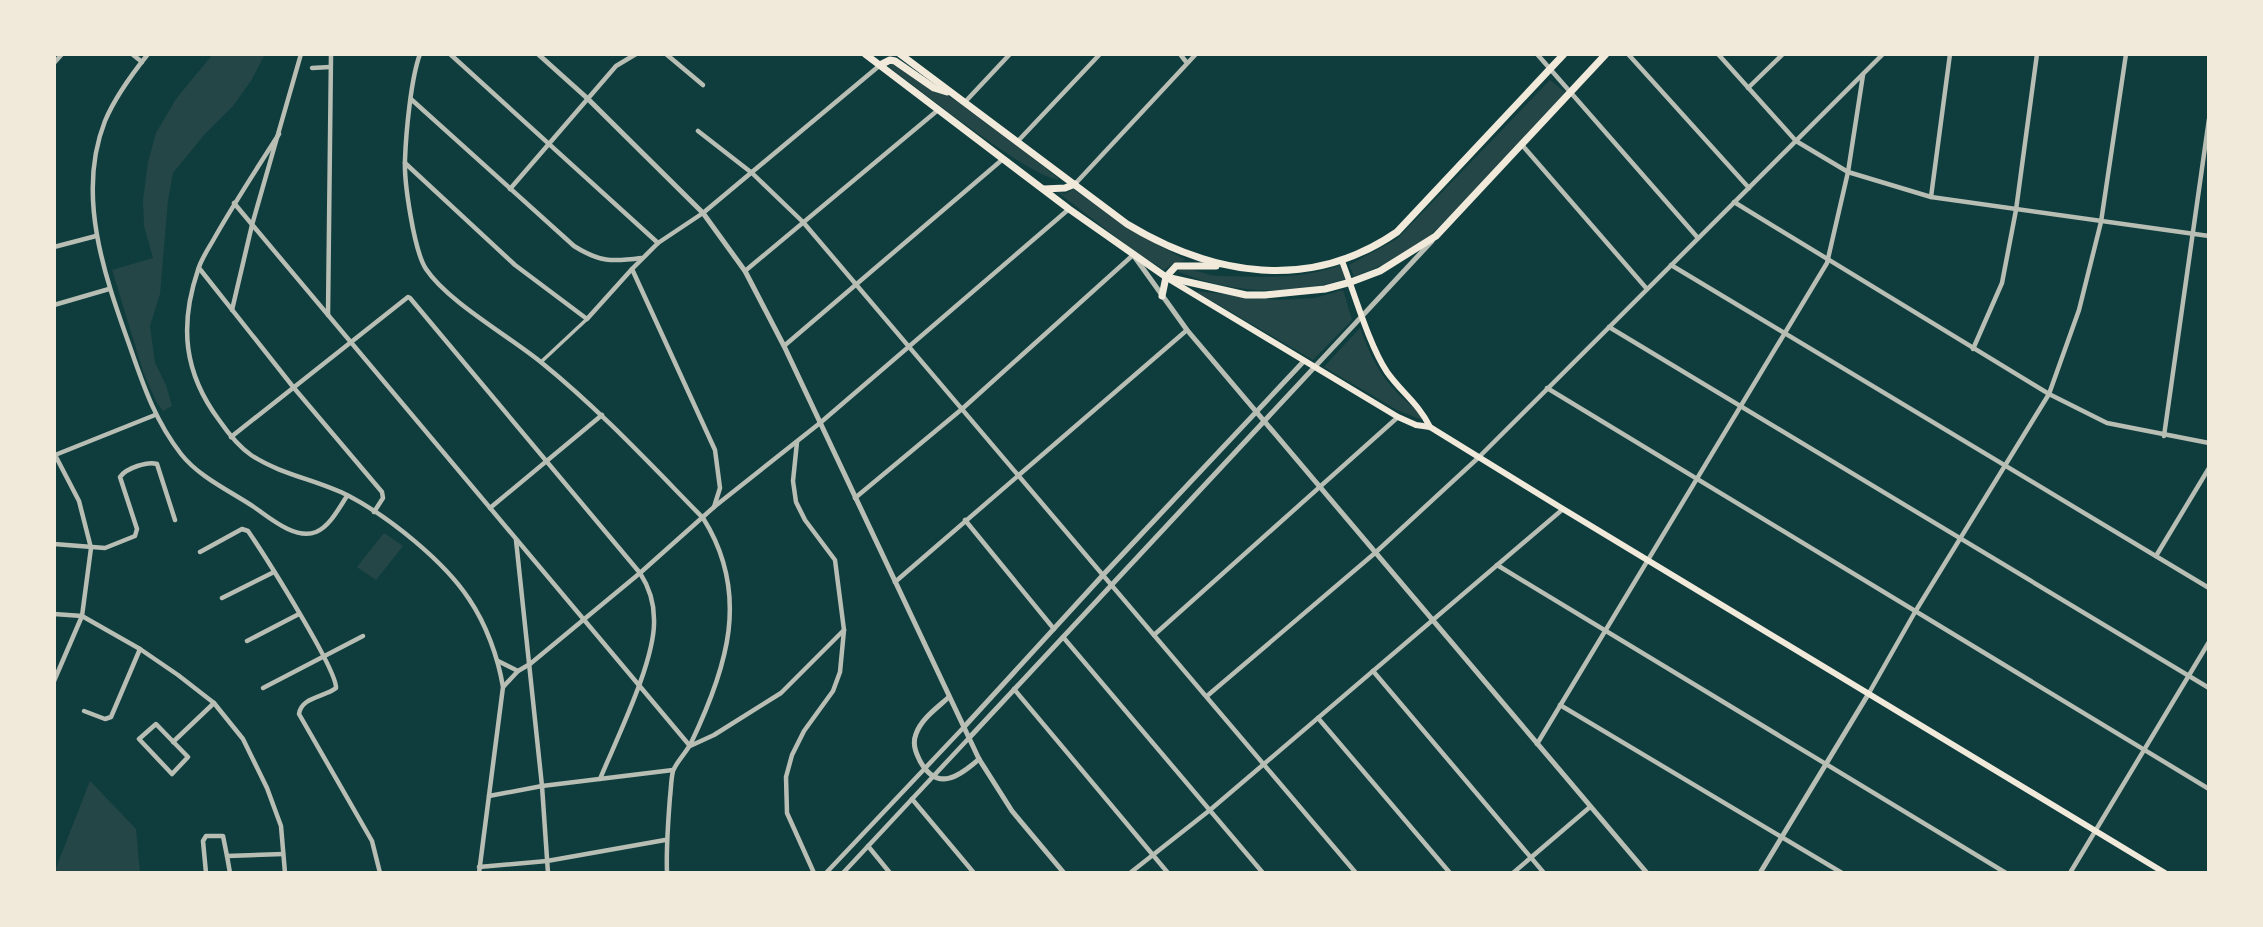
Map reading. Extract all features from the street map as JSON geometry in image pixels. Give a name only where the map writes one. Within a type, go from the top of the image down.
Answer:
[{"type":"main road","points":[[865,54],[1069,209],[1166,277],[1398,417],[1416,425],[1430,427],[2165,873]]},
{"type":"main road","points":[[900,54],[1127,224],[1192,257],[1267,272],[1305,269],[1342,261],[1381,244],[1397,232],[1564,54]]},
{"type":"main road","points":[[1166,277],[1246,295],[1265,295],[1325,289],[1380,271],[1436,236],[1606,54]]},
{"type":"main road","points":[[880,65],[890,60],[895,61],[934,89],[955,94]]},
{"type":"main road","points":[[1043,189],[1065,188],[1075,184]]},
{"type":"main road","points":[[1342,261],[1385,370],[1423,411],[1430,427]]},
{"type":"main road","points":[[1162,296],[1166,277],[1176,266],[1227,266]]},
{"type":"street","points":[[54,63],[62,54]]},
{"type":"street","points":[[132,54],[142,62]]},
{"type":"street","points":[[148,54],[113,104],[99,141],[93,190],[96,236],[109,289],[155,415],[181,455],[197,469],[277,523],[297,532],[318,531],[327,524],[348,496]]},
{"type":"street","points":[[232,311],[252,225],[301,54]]},
{"type":"street","points":[[328,315],[331,54]]},
{"type":"street","points":[[420,54],[414,77],[405,162],[415,246],[425,268],[443,289],[541,362],[603,415],[703,518],[726,566],[730,625],[715,682],[690,746],[673,770],[666,840],[667,873]]},
{"type":"street","points":[[450,54],[658,243]]},
{"type":"street","points":[[538,54],[587,98],[704,213],[745,271],[784,345],[979,759],[1012,811],[1064,873]]},
{"type":"street","points":[[510,189],[616,66],[636,54]]},
{"type":"street","points":[[666,54],[703,85]]},
{"type":"street","points":[[965,102],[1010,54]]},
{"type":"street","points":[[1018,141],[1100,54]]},
{"type":"street","points":[[1180,54],[1188,63]]},
{"type":"street","points":[[1075,184],[1196,54]]},
{"type":"street","points":[[1537,54],[1698,239]]},
{"type":"street","points":[[1628,54],[1749,188]]},
{"type":"street","points":[[1718,54],[1796,141],[1848,172],[1931,197],[2209,236]]},
{"type":"street","points":[[1748,88],[1783,54]]},
{"type":"street","points":[[1207,696],[1374,553],[1478,458],[1883,54]]},
{"type":"street","points":[[1931,197],[1950,54]]},
{"type":"street","points":[[1973,349],[2002,283],[2016,210],[2037,54]]},
{"type":"street","points":[[1760,873],[1915,612],[2049,394],[2079,310],[2101,222],[2126,54]]},
{"type":"street","points":[[541,362],[587,319],[658,243],[704,213],[880,65]]},
{"type":"street","points":[[312,68],[330,67]]},
{"type":"street","points":[[1537,744],[1828,259],[1848,172],[1863,74]]},
{"type":"street","points":[[412,99],[584,253],[606,261],[642,258]]},
{"type":"street","points":[[745,271],[938,109]]},
{"type":"street","points":[[2164,436],[2209,119]]},
{"type":"street","points":[[698,131],[752,173],[803,222],[1356,873]]},
{"type":"street","points":[[279,134],[234,203],[198,267],[188,311],[190,361],[196,383],[206,403],[231,437],[248,453],[261,461],[348,496],[415,542],[458,585],[473,605],[498,661],[503,687],[479,870],[666,840]]},
{"type":"street","points":[[1522,145],[1647,289]]},
{"type":"street","points":[[784,345],[1004,159]]},
{"type":"street","points":[[405,162],[515,265],[587,319]]},
{"type":"street","points":[[1734,202],[2049,394],[2107,423],[2209,443]]},
{"type":"street","points":[[234,203],[690,746]]},
{"type":"street","points":[[503,687],[518,671],[640,573],[714,507],[820,423],[1069,209]]},
{"type":"street","points":[[54,247],[96,236]]},
{"type":"street","points":[[843,873],[1436,236]]},
{"type":"street","points":[[855,498],[962,409],[1133,255],[1187,330],[1647,873]]},
{"type":"street","points":[[1671,265],[2209,588]]},
{"type":"street","points":[[198,267],[294,388],[382,492],[383,498],[374,512]]},
{"type":"street","points":[[632,269],[715,450],[720,488],[714,507]]},
{"type":"street","points":[[54,305],[109,289]]},
{"type":"street","points":[[231,437],[408,297],[640,573],[649,591],[654,622],[650,649],[600,779]]},
{"type":"street","points":[[1609,327],[2209,688]]},
{"type":"street","points":[[895,582],[1187,330]]},
{"type":"street","points":[[826,873],[1304,361]]},
{"type":"street","points":[[1547,388],[2209,789]]},
{"type":"street","points":[[54,681],[82,616],[91,548],[79,501],[55,454],[155,415]]},
{"type":"street","points":[[490,508],[603,415]]},
{"type":"street","points":[[1154,635],[1398,417]]},
{"type":"street","points":[[797,441],[793,481],[796,502],[805,520],[835,560],[844,630],[840,673],[833,691],[801,737],[786,777],[787,813],[814,873]]},
{"type":"street","points":[[54,544],[105,548],[135,536],[138,533],[120,479],[124,472],[156,463],[175,520]]},
{"type":"street","points":[[2156,556],[2209,468]]},
{"type":"street","points":[[1130,873],[1210,810],[1563,509]]},
{"type":"street","points":[[965,520],[1054,629]]},
{"type":"street","points":[[200,552],[246,529],[323,656],[335,679],[336,688],[304,703],[299,708],[299,714],[372,841],[380,873]]},
{"type":"street","points":[[516,539],[542,786],[548,873]]},
{"type":"street","points":[[1497,565],[2006,873]]},
{"type":"street","points":[[222,598],[274,572]]},
{"type":"street","points":[[54,614],[82,616],[140,649],[214,703],[243,739],[267,788],[278,816],[285,873]]},
{"type":"street","points":[[247,640],[299,614]]},
{"type":"street","points":[[690,746],[714,735],[780,693],[844,630]]},
{"type":"street","points":[[263,688],[363,636]]},
{"type":"street","points":[[1063,637],[1263,873]]},
{"type":"street","points":[[2070,873],[2209,642]]},
{"type":"street","points":[[84,711],[110,719],[140,649]]},
{"type":"street","points":[[498,661],[518,671]]},
{"type":"street","points":[[1373,671],[1544,873]]},
{"type":"street","points":[[1014,690],[1168,873]]},
{"type":"street","points":[[949,697],[923,721],[916,734],[914,744],[924,768],[939,779],[958,776],[979,759]]},
{"type":"street","points":[[173,742],[214,703]]},
{"type":"street","points":[[1560,705],[1842,873]]},
{"type":"street","points":[[1318,718],[1450,873]]},
{"type":"street","points":[[156,724],[173,742],[188,757],[172,774],[139,738],[156,724]]},
{"type":"street","points":[[489,796],[542,786],[673,770]]},
{"type":"street","points":[[912,799],[974,873]]},
{"type":"street","points":[[1513,873],[1590,807]]},
{"type":"street","points":[[206,873],[203,841],[206,836],[223,836],[230,873]]},
{"type":"street","points":[[868,846],[890,873]]},
{"type":"street","points":[[228,856],[283,854]]},
{"type":"shaded area","points":[[213,54],[265,54],[251,81],[233,106],[204,135],[173,173],[160,294],[150,326],[155,363],[166,385],[172,406],[163,411],[144,374],[112,270],[153,258],[144,226],[143,200],[148,162],[156,133],[176,99]]},
{"type":"shaded area","points":[[893,63],[977,113],[1059,179],[1027,166],[1002,150],[888,66]]},
{"type":"shaded area","points":[[1550,80],[1565,92],[1547,116],[1430,236],[1389,262],[1354,277],[1349,265],[1397,239]]},
{"type":"shaded area","points":[[1073,189],[1143,237],[1186,260],[1172,264],[1164,270],[1133,250],[1056,191],[1065,194]]},
{"type":"shaded area","points":[[1341,265],[1346,279],[1282,290],[1239,288],[1197,279],[1177,271],[1188,269],[1220,276],[1281,276],[1311,273]]},
{"type":"shaded area","points":[[1343,290],[1352,320],[1313,360],[1195,291],[1277,300],[1315,298]]},
{"type":"shaded area","points":[[1360,328],[1383,376],[1421,413],[1425,421],[1397,410],[1324,367]]},
{"type":"shaded area","points":[[384,533],[403,546],[376,580],[357,567]]},
{"type":"shaded area","points":[[90,781],[136,829],[140,873],[54,873]]}]
